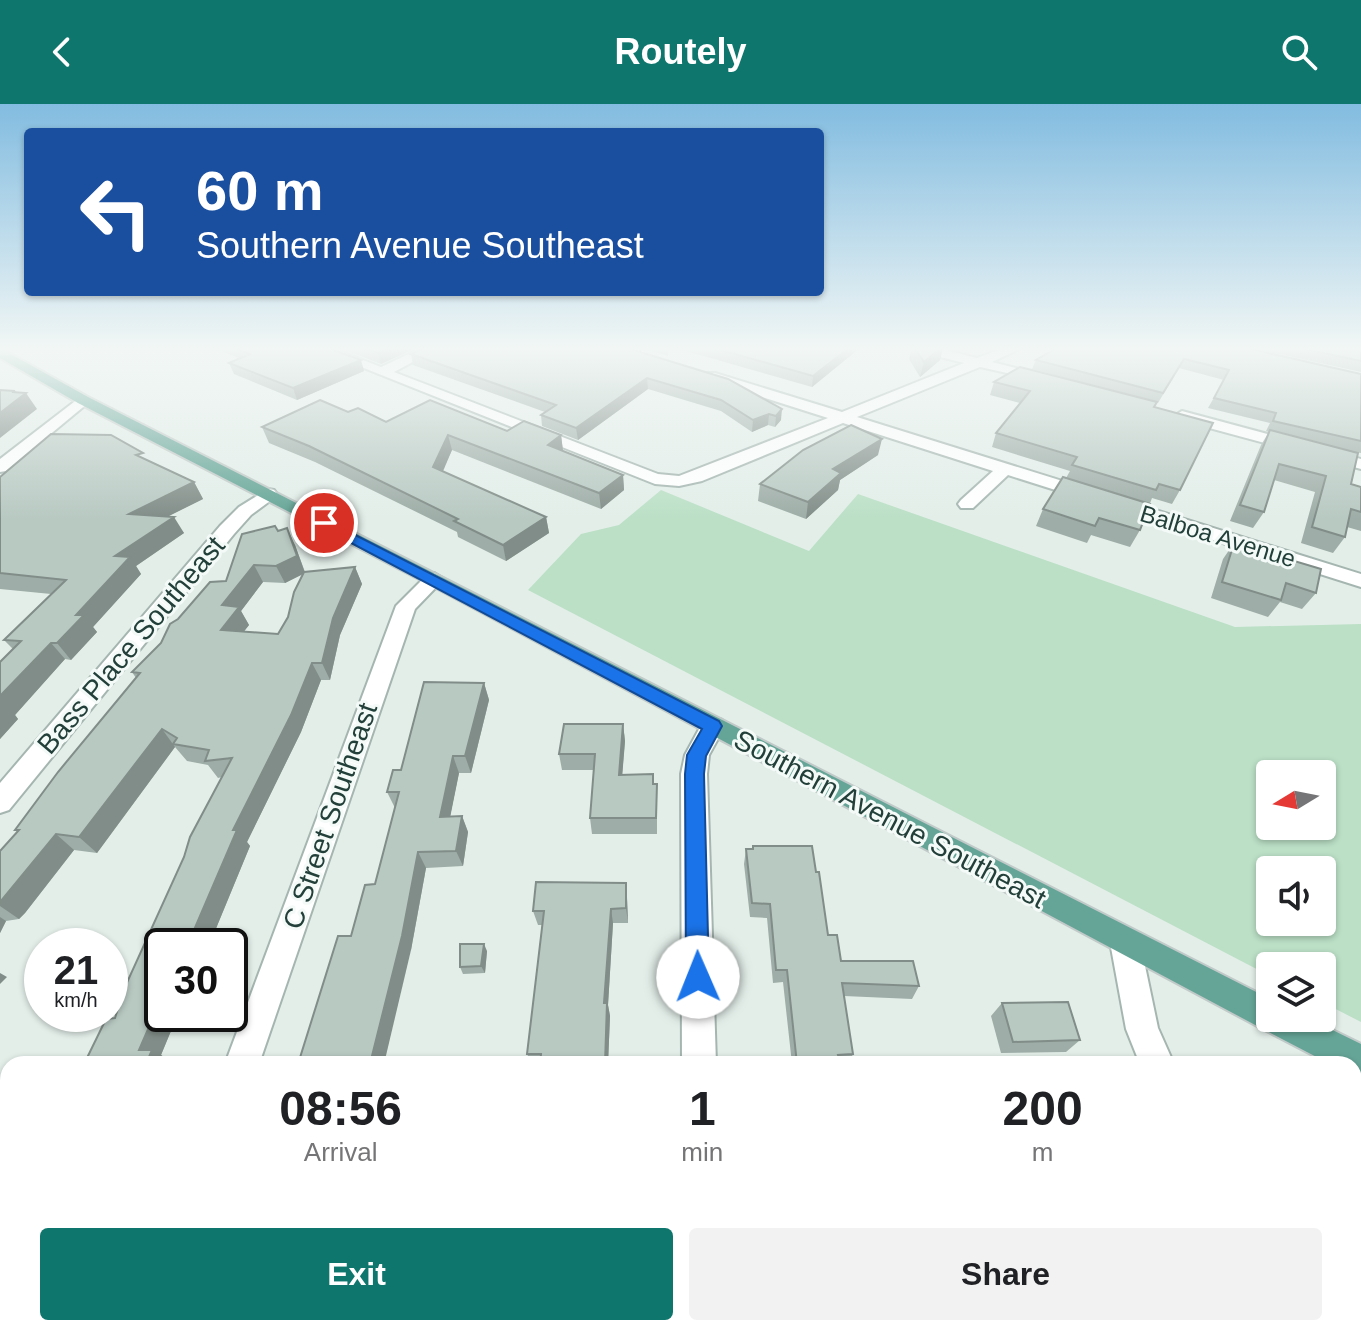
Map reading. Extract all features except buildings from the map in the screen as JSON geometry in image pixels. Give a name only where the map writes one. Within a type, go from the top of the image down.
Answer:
[{"type":"main road","name":"Southern Avenue Southeast","points":[[92,404],[434,579],[1256,1009]]},
{"type":"main road","name":"Southern Avenue Southeast","points":[[1302,1032],[1349,1056]]},
{"type":"street","points":[[0,467],[77,404]]},
{"type":"street","points":[[465,404],[662,481],[689,479],[876,404]]},
{"type":"street","name":"Balboa Avenue","points":[[800,404],[1361,581]]},
{"type":"street","points":[[1162,411],[1361,464]]},
{"type":"street","points":[[967,504],[1005,469]]},
{"type":"street","name":"Bass Place Southeast","points":[[0,802],[227,530],[245,511],[268,494]]},
{"type":"street","name":"C Street Southeast","points":[[245,1056],[406,606],[434,579]]},
{"type":"street","points":[[699,1056],[694,774],[697,755],[713,726]]},
{"type":"street","points":[[1125,942],[1142,1029],[1154,1056]]},
{"type":"green space","points":[[661,490],[809,551],[858,494],[1235,627],[1361,624],[1361,1022],[1336,1009],[1336,952],[1256,952],[1256,969],[528,590],[581,534],[619,525]]},
{"type":"route","points":[[324,523],[713,726],[697,755],[694,774],[698,977]]}]
